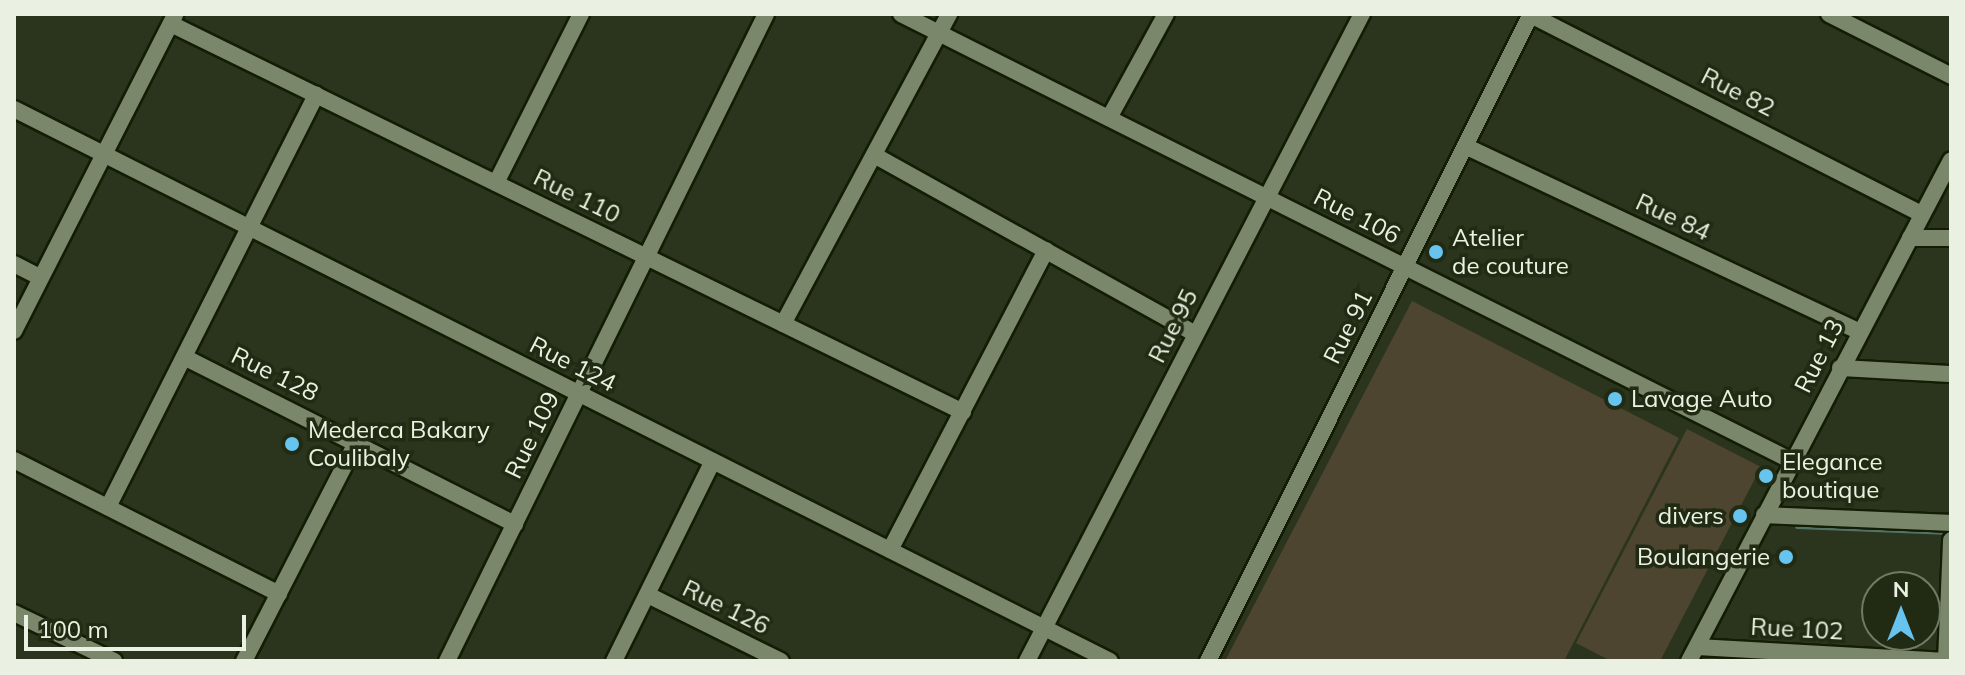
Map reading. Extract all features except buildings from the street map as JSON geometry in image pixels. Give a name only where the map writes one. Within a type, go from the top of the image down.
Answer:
[{"type":"street","points":[[496,183],[581,14]]},
{"type":"street","name":"Rue 109","points":[[447,661],[766,14]]},
{"type":"street","name":"Rue 106","points":[[901,14],[1792,461]]},
{"type":"street","points":[[783,324],[949,14]]},
{"type":"street","points":[[1109,118],[1166,14]]},
{"type":"street","name":"Rue 95","points":[[1027,661],[1362,14]]},
{"type":"street","name":"Rue 91","points":[[1208,661],[1531,14]]},
{"type":"street","name":"Rue 82","points":[[1531,14],[1922,214]]},
{"type":"street","points":[[1829,14],[1951,76]]},
{"type":"street","points":[[14,331],[173,19]]},
{"type":"street","name":"Rue 110","points":[[173,19],[316,95],[963,412]]},
{"type":"street","points":[[108,507],[316,95]]},
{"type":"street","name":"Rue 124","points":[[14,109],[1110,661]]},
{"type":"street","name":"Rue 84","points":[[1465,146],[1859,331]]},
{"type":"street","points":[[874,155],[1196,334]]},
{"type":"street","name":"Rue 13","points":[[1693,654],[1951,160]]},
{"type":"street","points":[[1910,238],[1951,238]]},
{"type":"street","points":[[890,550],[1046,250]]},
{"type":"street","points":[[14,264],[41,278]]},
{"type":"street","name":"Rue 128","points":[[184,357],[357,441],[515,524]]},
{"type":"street","points":[[1840,368],[1951,374]]},
{"type":"street","points":[[244,661],[357,441]]},
{"type":"street","points":[[14,460],[279,594]]},
{"type":"street","points":[[614,661],[650,596],[713,461]]},
{"type":"street","points":[[1764,515],[1951,523]]},
{"type":"street","points":[[1945,661],[1951,540]]},
{"type":"street","name":"Rue 126","points":[[650,596],[781,661]]},
{"type":"street","points":[[14,613],[114,661]]},
{"type":"street","name":"Rue 102","points":[[1693,654],[1945,661]]},
{"type":"shaded area","points":[[1412,301],[1679,438],[1564,661],[1225,661]]},
{"type":"shaded area","points":[[1687,429],[1761,467],[1660,661],[1611,661],[1576,643]]},
{"type":"waterway","points":[[1797,527],[1951,533]]},
{"type":"place","name":"Atelier de couture","points":[[1436,252]]},
{"type":"place","name":"Lavage Auto","points":[[1615,399]]},
{"type":"place","name":"Mederca Bakary Coulibaly","points":[[292,444]]},
{"type":"place","name":"Elegance boutique","points":[[1766,476]]},
{"type":"place","name":"divers","points":[[1740,516]]},
{"type":"place","name":"Boulangerie","points":[[1786,557]]}]
